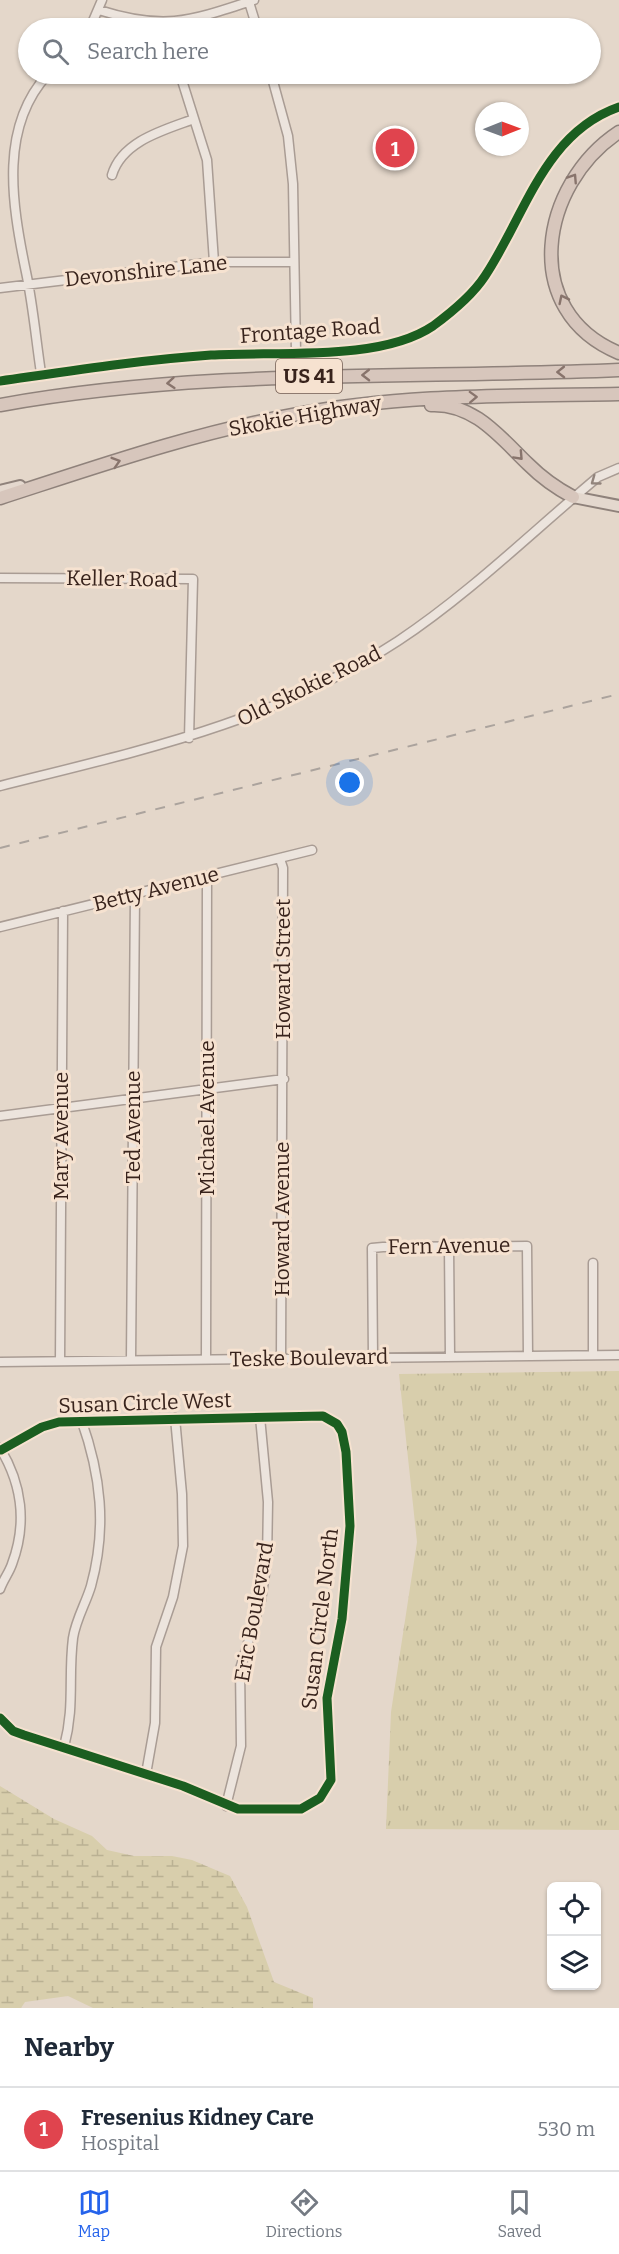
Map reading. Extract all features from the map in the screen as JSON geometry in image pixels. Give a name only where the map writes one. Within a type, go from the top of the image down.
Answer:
[{"type":"highway","points":[[619,132],[585,161],[566,188],[557,210],[550,244],[553,273],[570,311],[592,337],[619,353]]},
{"type":"highway","name":"Skokie Highway","points":[[0,405],[110,389],[212,380],[619,370]]},
{"type":"highway","name":"Skokie Highway","points":[[0,498],[220,431],[332,408],[410,399],[619,394]]},
{"type":"highway","points":[[332,408],[354,411],[438,405],[465,412],[494,429],[528,465],[573,497]]},
{"type":"main road","points":[[0,491],[82,472]]},
{"type":"main road","points":[[573,497],[619,506]]},
{"type":"street","points":[[95,18],[102,0]]},
{"type":"street","points":[[198,18],[251,1],[255,18]]},
{"type":"street","points":[[99,10],[122,18]]},
{"type":"street","points":[[11,116],[28,90],[36,84]]},
{"type":"street","points":[[183,84],[207,160],[214,262]]},
{"type":"street","points":[[274,84],[291,156],[296,352]]},
{"type":"street","name":"Frontage Road","points":[[0,381],[41,373],[201,356],[375,348],[412,338],[434,325],[460,304],[484,278],[550,159],[564,141],[599,114],[619,107]]},
{"type":"street","points":[[112,175],[119,159],[134,146],[163,130],[194,119]]},
{"type":"street","points":[[3,172],[28,284],[41,373]]},
{"type":"street","name":"Devonshire Lane","points":[[0,288],[214,262],[292,262]]},
{"type":"street","name":"Old Skokie Road","points":[[0,786],[189,738],[280,705],[396,642],[443,608],[598,477],[619,468]]},
{"type":"street","name":"Keller Road","points":[[0,578],[193,579],[189,738]]},
{"type":"street","name":"Betty Avenue","points":[[0,927],[312,850]]},
{"type":"street","name":"Howard Street","points":[[280,859],[283,868],[284,1079]]},
{"type":"street","name":"Michael Avenue","points":[[206,1359],[207,876]]},
{"type":"street","name":"Ted Avenue","points":[[131,1360],[135,894]]},
{"type":"street","name":"Mary Avenue","points":[[60,1361],[63,911]]},
{"type":"street","points":[[0,1116],[284,1079]]},
{"type":"street","name":"Howard Avenue","points":[[281,1358],[284,1079]]},
{"type":"street","points":[[450,1246],[450,1357]]},
{"type":"street","name":"Fern Avenue","points":[[373,1357],[372,1248],[450,1246],[527,1246],[528,1356]]},
{"type":"street","points":[[593,1263],[593,1355]]},
{"type":"street","name":"Teske Boulevard","points":[[0,1362],[619,1355]]},
{"type":"street","name":"Susan Circle West","points":[[1,1449],[42,1427],[81,1419],[260,1417]]},
{"type":"street","name":"Eric Boulevard","points":[[226,1806],[241,1746],[240,1669],[261,1600],[267,1561],[268,1502],[260,1417]]},
{"type":"street","name":"Susan Circle North","points":[[0,1718],[13,1731],[183,1786],[226,1806],[238,1809],[301,1809],[320,1798],[331,1780],[327,1698],[342,1618],[350,1536],[346,1452],[342,1432],[329,1418],[260,1417]]},
{"type":"street","points":[[146,1774],[155,1724],[156,1647],[173,1597],[183,1546],[182,1494],[175,1418]]},
{"type":"street","points":[[64,1747],[72,1714],[73,1639],[90,1589],[101,1539],[100,1490],[81,1419]]},
{"type":"street","points":[[0,1589],[17,1551],[21,1511],[14,1474],[1,1449]]},
{"type":"green space","points":[[619,1371],[619,1830],[386,1829],[391,1712],[417,1542],[399,1374]]},
{"type":"green space","points":[[0,1786],[54,1819],[92,1836],[107,1850],[134,1856],[172,1856],[192,1860],[230,1876],[247,1907],[274,1982],[313,1998],[313,2008],[93,2008],[68,1996],[25,2002],[21,2008],[0,2008]]},
{"type":"railway","points":[[0,848],[619,694]]},
{"type":"cycle path","points":[[0,381],[184,357],[356,350],[385,345],[411,337],[433,326],[468,297],[485,276],[554,156],[572,136],[593,119],[619,107]]},
{"type":"cycle path","points":[[0,1718],[13,1731],[183,1786],[238,1809],[301,1809],[320,1798],[331,1780],[327,1698],[342,1619],[350,1526],[346,1452],[342,1432],[337,1424],[323,1416],[59,1422],[42,1427],[1,1450]]},
{"type":"place","name":"Fresenius Kidney Care","points":[[395,148]]}]
